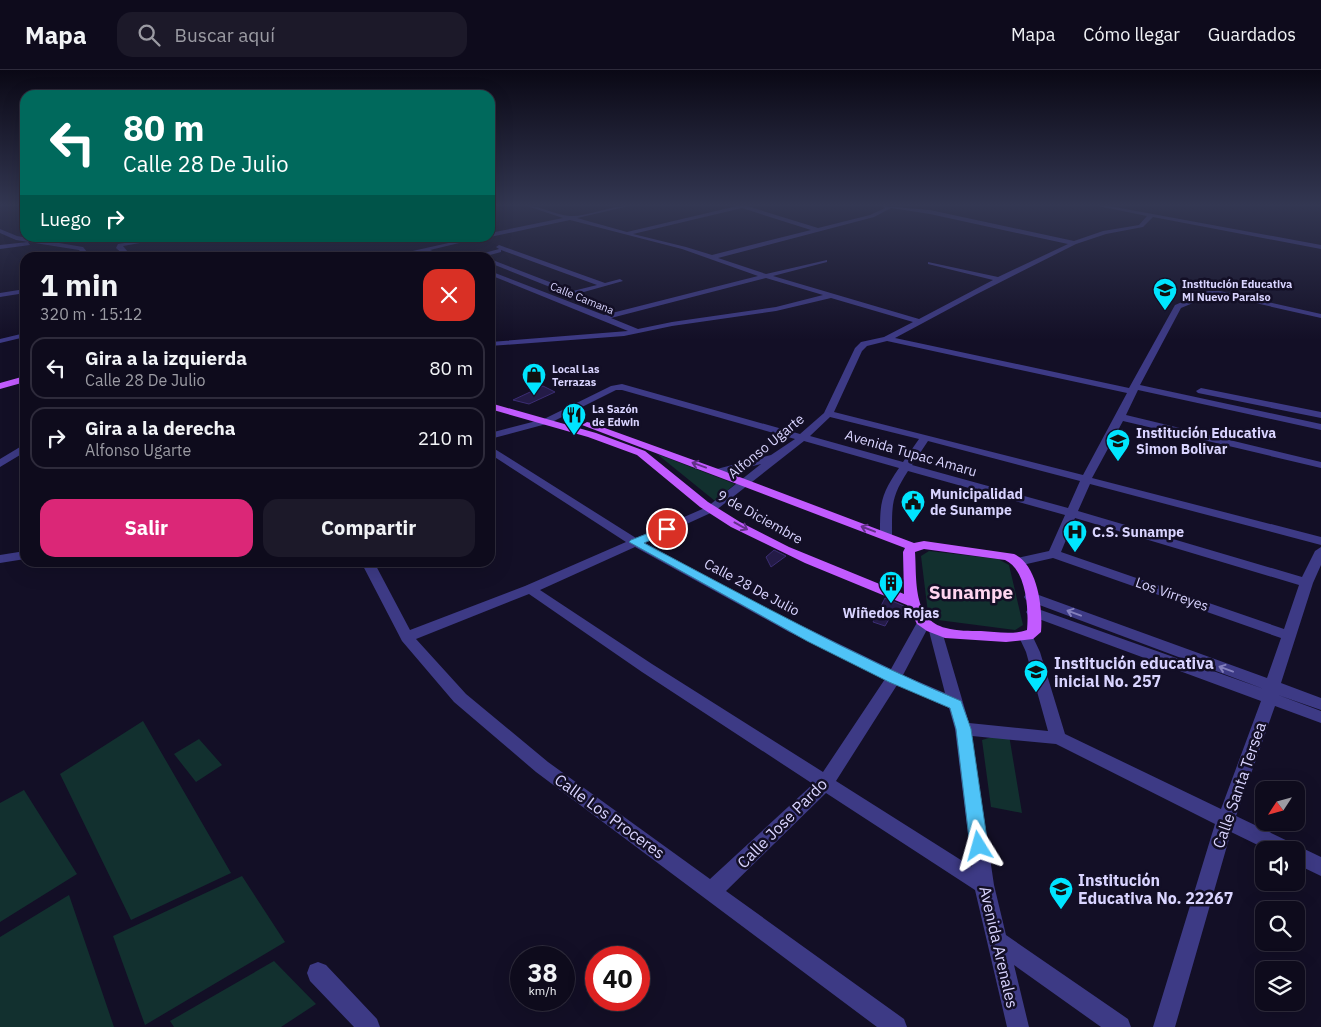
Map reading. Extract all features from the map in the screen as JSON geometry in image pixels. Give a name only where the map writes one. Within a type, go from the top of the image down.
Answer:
[{"type":"main road","points":[[0,386],[20,380]]},
{"type":"main road","points":[[495,400],[552,419]]},
{"type":"main road","points":[[495,407],[609,432],[913,546],[924,545],[1008,556],[1018,562],[1024,569],[1031,597],[1035,628],[1032,635],[1026,637],[945,633],[930,627],[915,612],[912,602],[909,552],[913,546]]},
{"type":"main road","name":"9 de Diciembre","points":[[552,419],[648,457],[711,509],[745,529],[804,558],[912,602]]},
{"type":"street","points":[[510,251],[604,285]]},
{"type":"street","points":[[693,251],[765,276],[918,321]]},
{"type":"street","points":[[713,257],[738,251]]},
{"type":"street","name":"Alfonso Ugarte","points":[[407,637],[530,589],[711,509],[802,438],[828,414],[858,350],[864,344],[887,339],[918,321],[1059,251]]},
{"type":"street","points":[[603,318],[825,261]]},
{"type":"street","points":[[495,262],[572,293]]},
{"type":"street","points":[[930,263],[1000,280]]},
{"type":"street","name":"Calle Camana","points":[[495,278],[638,332]]},
{"type":"street","points":[[561,296],[620,281]]},
{"type":"street","points":[[0,295],[20,291]]},
{"type":"street","points":[[1018,562],[1054,554],[1086,479],[1120,417],[1132,388],[1180,304],[1211,293],[1220,293],[1321,316]]},
{"type":"street","points":[[495,344],[638,332],[681,322],[801,304],[833,295]]},
{"type":"street","points":[[0,341],[20,336]]},
{"type":"street","points":[[887,339],[1321,427]]},
{"type":"street","name":"Avenida Tupac Amaru","points":[[552,419],[614,388],[622,387],[1071,514],[1306,584]]},
{"type":"street","points":[[1202,391],[1321,415]]},
{"type":"street","points":[[828,414],[925,437],[1321,541]]},
{"type":"street","points":[[1120,417],[1321,465]]},
{"type":"street","points":[[495,435],[552,419]]},
{"type":"street","points":[[886,536],[886,502],[891,488],[925,437]]},
{"type":"street","points":[[0,464],[20,450]]},
{"type":"street","name":"Calle 28 De Julio","points":[[495,452],[635,542],[812,638],[894,678],[956,704]]},
{"type":"street","points":[[717,472],[777,456]]},
{"type":"street","name":"Calle Santa Tersea","points":[[1164,1027],[1226,819],[1271,692],[1306,584],[1321,551]]},
{"type":"street","name":"Los Virreyes","points":[[1054,554],[1290,636]]},
{"type":"street","points":[[0,559],[20,556]]},
{"type":"street","name":"Calle Los Proceres","points":[[370,567],[407,637],[460,698],[542,767],[896,1027]]},
{"type":"street","points":[[530,589],[647,668],[984,885]]},
{"type":"street","points":[[1031,597],[1271,692],[1321,716]]},
{"type":"street","points":[[1033,612],[1271,692],[1321,704]]},
{"type":"street","name":"Calle Jose Pardo","points":[[712,891],[825,783],[930,627]]},
{"type":"street","name":"Avenida Arenales","points":[[930,627],[963,729],[984,885],[1018,1027]]},
{"type":"street","points":[[1026,637],[1033,652],[1058,738]]},
{"type":"street","points":[[963,729],[1058,738],[1269,841]]},
{"type":"street","points":[[1305,859],[1321,867]]},
{"type":"street","points":[[998,942],[1120,1027]]},
{"type":"street","points":[[318,972],[369,1027]]},
{"type":"green space","points":[[657,454],[735,484],[715,501]]},
{"type":"green space","points":[[929,551],[998,559],[1009,565],[1023,625],[1015,630],[938,620],[928,613],[921,556]]},
{"type":"green space","points":[[143,721],[231,873],[131,920],[60,774]]},
{"type":"green space","points":[[1009,735],[1022,813],[991,807],[982,740],[995,736]]},
{"type":"green space","points":[[199,739],[222,765],[196,782],[174,754]]},
{"type":"green space","points":[[24,790],[77,874],[0,922],[0,803]]},
{"type":"green space","points":[[242,876],[285,942],[145,1025],[113,936]]},
{"type":"green space","points":[[69,895],[114,1027],[0,1027],[0,937]]},
{"type":"green space","points":[[274,961],[316,1004],[281,1027],[174,1027],[170,1021]]},
{"type":"building","name":"Local Las Terrazas","points":[[543,386],[555,392],[529,404],[513,400]]},
{"type":"building","points":[[774,550],[786,556],[771,567],[766,557]]},
{"type":"building","points":[[885,598],[904,606],[906,614],[892,614],[885,626],[873,622]]},
{"type":"place","name":"Institución Educativa Mi Nuevo Paraiso","points":[[1165,311]]},
{"type":"place","name":"Local Las Terrazas","points":[[534,396]]},
{"type":"place","name":"La Sazón de Edwin","points":[[574,436]]},
{"type":"place","name":"Institución Educativa Simon Bolivar","points":[[1118,462]]},
{"type":"place","name":"Municipalidad de Sunampe","points":[[913,523]]},
{"type":"place","name":"C.S. Sunampe","points":[[1075,553]]},
{"type":"place","name":"Wiñedos Rojas","points":[[891,604]]},
{"type":"place","name":"Institución educativa inicial No. 257","points":[[1036,693]]},
{"type":"place","name":"Institución Educativa No. 22267","points":[[1061,910]]},
{"type":"district","name":"Sunampe","points":[[971,592]]},
{"type":"route","points":[[667,529],[635,542],[812,638],[894,678],[956,704],[963,729],[979,846]]}]
